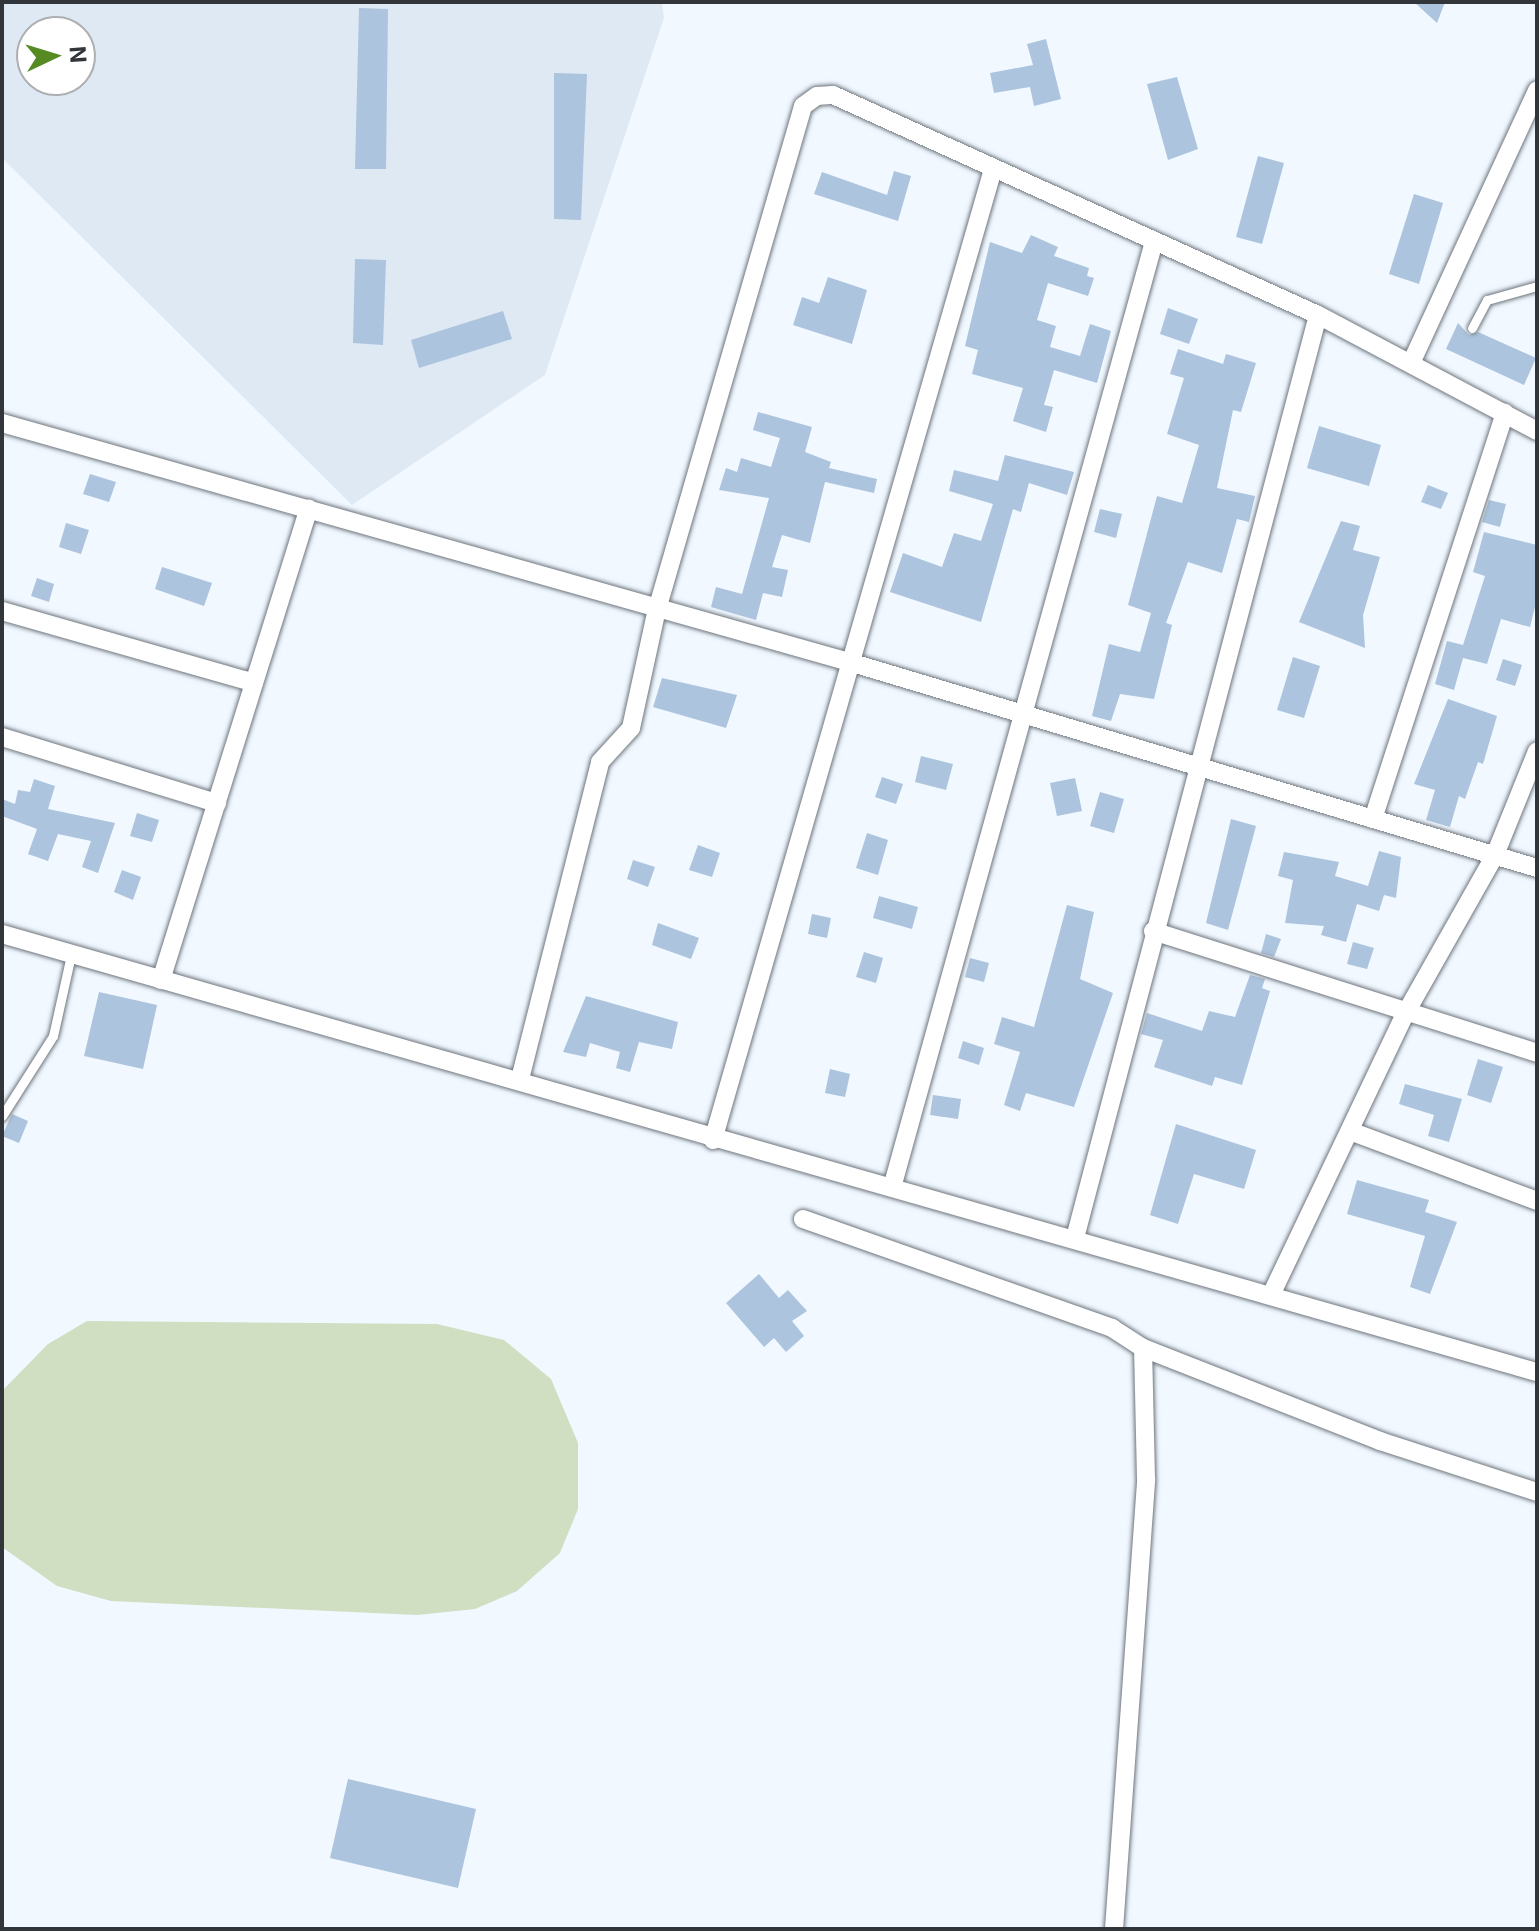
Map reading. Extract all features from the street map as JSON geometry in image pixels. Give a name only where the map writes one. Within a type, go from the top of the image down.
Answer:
[{"type":"street","points":[[1412,361],[1537,91]]},
{"type":"street","points":[[520,1079],[600,762],[631,728],[656,613],[803,106],[833,95],[1153,245],[1318,315],[1412,361],[1537,431]]},
{"type":"street","points":[[713,1140],[846,661],[993,169]]},
{"type":"street","points":[[893,1184],[1153,245]]},
{"type":"street","points":[[1075,1238],[1153,931],[1318,315]]},
{"type":"street","points":[[1373,819],[1505,413]]},
{"type":"street","points":[[2,423],[309,509],[656,613],[846,661],[1537,868]]},
{"type":"street","points":[[161,980],[309,509]]},
{"type":"street","points":[[2,611],[254,683]]},
{"type":"street","points":[[2,737],[217,803]]},
{"type":"street","points":[[1271,1295],[1404,1016],[1495,855],[1537,751]]},
{"type":"street","points":[[1153,931],[1404,1016],[1537,1053]]},
{"type":"street","points":[[2,934],[386,1049],[520,1079],[713,1140],[893,1184],[1537,1372]]},
{"type":"street","points":[[1350,1131],[1537,1201]]},
{"type":"street","points":[[803,1219],[1112,1328],[1143,1348],[1380,1441],[1537,1492]]},
{"type":"street","points":[[1114,1929],[1146,1479],[1143,1348]]},
{"type":"lane","points":[[1472,328],[1487,300],[1537,286]]},
{"type":"lane","points":[[2,1116],[53,1036],[71,955]]},
{"type":"shaded area","points":[[2,2],[662,2],[664,18],[545,375],[352,505],[2,158]]},
{"type":"green space","points":[[87,1321],[437,1324],[504,1340],[551,1379],[578,1443],[578,1509],[560,1553],[517,1591],[475,1609],[417,1615],[111,1601],[57,1586],[2,1547],[2,1391],[48,1344]]},
{"type":"building","points":[[1414,2],[1445,2],[1437,23]]},
{"type":"building","points":[[359,8],[388,9],[386,169],[355,169]]},
{"type":"building","points":[[1046,39],[1061,99],[1034,106],[1030,87],[994,93],[990,73],[1033,65],[1027,44]]},
{"type":"building","points":[[554,73],[587,74],[581,220],[554,219]]},
{"type":"building","points":[[1177,77],[1198,149],[1168,160],[1147,84]]},
{"type":"building","points":[[1258,156],[1284,163],[1262,244],[1236,237]]},
{"type":"building","points":[[894,171],[911,176],[898,221],[814,194],[822,172],[887,195]]},
{"type":"building","points":[[1414,194],[1443,203],[1419,284],[1389,274]]},
{"type":"building","points":[[1031,235],[1058,247],[1054,256],[1089,268],[1087,276],[1094,278],[1088,296],[1048,283],[1037,320],[1056,326],[1050,347],[1080,356],[1090,324],[1111,331],[1097,383],[1054,370],[1044,405],[1053,407],[1046,432],[1013,421],[1023,388],[972,374],[978,350],[965,346],[990,242],[1022,253]]},
{"type":"building","points":[[355,259],[386,260],[383,345],[353,343]]},
{"type":"building","points":[[828,277],[867,290],[852,344],[793,325],[802,297],[819,303]]},
{"type":"building","points":[[1168,308],[1198,319],[1189,344],[1160,334]]},
{"type":"building","points":[[503,311],[512,339],[419,368],[411,340]]},
{"type":"building","points":[[1458,323],[1469,335],[1478,332],[1536,358],[1524,385],[1446,349]]},
{"type":"building","points":[[1178,349],[1223,364],[1226,354],[1256,363],[1241,412],[1233,410],[1217,488],[1255,496],[1249,522],[1237,519],[1222,573],[1188,562],[1166,623],[1172,625],[1154,699],[1120,694],[1111,721],[1092,716],[1109,644],[1140,652],[1151,613],[1128,605],[1157,496],[1182,503],[1199,445],[1167,434],[1184,378],[1170,374]]},
{"type":"building","points":[[758,412],[812,427],[805,452],[831,462],[829,468],[877,479],[874,493],[825,482],[810,543],[782,535],[772,567],[788,570],[782,597],[763,593],[756,620],[711,607],[716,587],[742,594],[769,498],[719,490],[726,468],[737,472],[741,458],[771,467],[780,438],[753,430]]},
{"type":"building","points":[[1319,426],[1381,445],[1369,486],[1307,468]]},
{"type":"building","points":[[1005,455],[1074,472],[1067,495],[1029,483],[1021,512],[1013,509],[981,622],[890,592],[903,553],[942,567],[954,533],[981,541],[993,504],[949,491],[954,470],[998,481]]},
{"type":"building","points":[[90,474],[116,482],[109,502],[83,494]]},
{"type":"building","points":[[1428,485],[1448,493],[1441,509],[1421,502]]},
{"type":"building","points":[[1489,500],[1506,504],[1500,527],[1482,522]]},
{"type":"building","points":[[1100,509],[1122,514],[1116,538],[1094,532]]},
{"type":"building","points":[[1341,521],[1360,526],[1353,550],[1380,557],[1363,615],[1365,648],[1299,622]]},
{"type":"building","points":[[66,523],[89,530],[81,554],[59,547]]},
{"type":"building","points":[[1484,532],[1537,545],[1537,599],[1530,627],[1501,619],[1487,664],[1463,658],[1454,690],[1435,684],[1447,641],[1463,645],[1485,576],[1473,572]]},
{"type":"building","points":[[162,567],[212,583],[204,606],[155,589]]},
{"type":"building","points":[[37,578],[54,584],[49,602],[31,596]]},
{"type":"building","points":[[1293,657],[1320,666],[1304,718],[1277,710]]},
{"type":"building","points":[[1503,659],[1522,665],[1515,686],[1496,680]]},
{"type":"building","points":[[662,678],[737,695],[726,728],[653,707]]},
{"type":"building","points":[[1448,699],[1497,716],[1483,764],[1478,762],[1465,799],[1459,796],[1450,827],[1426,820],[1435,790],[1414,784]]},
{"type":"building","points":[[921,756],[953,764],[946,790],[915,782]]},
{"type":"building","points":[[882,777],[903,784],[896,804],[875,797]]},
{"type":"building","points":[[1075,778],[1082,811],[1057,816],[1050,783]]},
{"type":"building","points":[[34,779],[55,786],[48,809],[115,823],[98,873],[82,867],[91,841],[58,834],[48,861],[28,854],[37,829],[2,816],[2,799],[15,804],[18,790],[30,792]]},
{"type":"building","points":[[1100,792],[1124,799],[1114,833],[1090,826]]},
{"type":"building","points":[[137,813],[159,820],[152,842],[130,836]]},
{"type":"building","points":[[1231,819],[1256,826],[1228,930],[1206,923]]},
{"type":"building","points":[[867,833],[888,840],[878,875],[856,868]]},
{"type":"building","points":[[698,845],[720,853],[712,877],[689,870]]},
{"type":"building","points":[[1379,851],[1401,857],[1396,898],[1384,895],[1379,911],[1357,904],[1346,942],[1321,935],[1324,926],[1285,923],[1293,880],[1278,876],[1284,852],[1339,862],[1335,876],[1368,886]]},
{"type":"building","points":[[633,860],[655,867],[648,887],[627,879]]},
{"type":"building","points":[[122,870],[141,877],[133,900],[114,892]]},
{"type":"building","points":[[879,896],[918,907],[912,929],[873,918]]},
{"type":"building","points":[[1067,905],[1094,912],[1080,979],[1113,993],[1074,1107],[1026,1093],[1020,1111],[1004,1105],[1020,1052],[994,1044],[1002,1017],[1034,1027]]},
{"type":"building","points":[[812,914],[831,918],[827,938],[808,934]]},
{"type":"building","points":[[658,923],[699,938],[691,959],[652,945]]},
{"type":"building","points":[[1266,934],[1281,939],[1274,957],[1261,953]]},
{"type":"building","points":[[1353,942],[1374,948],[1367,969],[1347,964]]},
{"type":"building","points":[[864,952],[883,958],[876,983],[856,977]]},
{"type":"building","points":[[970,958],[989,963],[984,982],[965,977]]},
{"type":"building","points":[[1250,975],[1265,979],[1262,988],[1270,991],[1242,1085],[1215,1077],[1212,1086],[1154,1067],[1163,1040],[1141,1034],[1147,1013],[1202,1031],[1209,1011],[1235,1017]]},
{"type":"building","points":[[99,992],[157,1005],[143,1069],[84,1056]]},
{"type":"building","points":[[586,996],[678,1022],[672,1049],[639,1042],[630,1072],[616,1068],[620,1052],[590,1043],[586,1057],[563,1052]]},
{"type":"building","points":[[963,1041],[984,1048],[979,1065],[958,1058]]},
{"type":"building","points":[[1478,1059],[1503,1067],[1491,1103],[1467,1095]]},
{"type":"building","points":[[830,1069],[850,1074],[845,1097],[825,1093]]},
{"type":"building","points":[[1405,1084],[1462,1099],[1449,1142],[1428,1136],[1434,1115],[1399,1104]]},
{"type":"building","points":[[933,1095],[961,1099],[958,1119],[930,1115]]},
{"type":"building","points":[[12,1114],[28,1121],[19,1143],[2,1136]]},
{"type":"building","points":[[1176,1124],[1256,1150],[1244,1189],[1194,1174],[1178,1224],[1150,1215]]},
{"type":"building","points":[[1357,1180],[1429,1200],[1425,1212],[1457,1222],[1430,1294],[1410,1287],[1425,1236],[1347,1214]]},
{"type":"building","points":[[759,1274],[779,1298],[788,1290],[807,1311],[792,1321],[804,1336],[786,1352],[774,1338],[764,1347],[726,1303]]},
{"type":"building","points":[[348,1779],[476,1809],[458,1888],[330,1858]]}]
